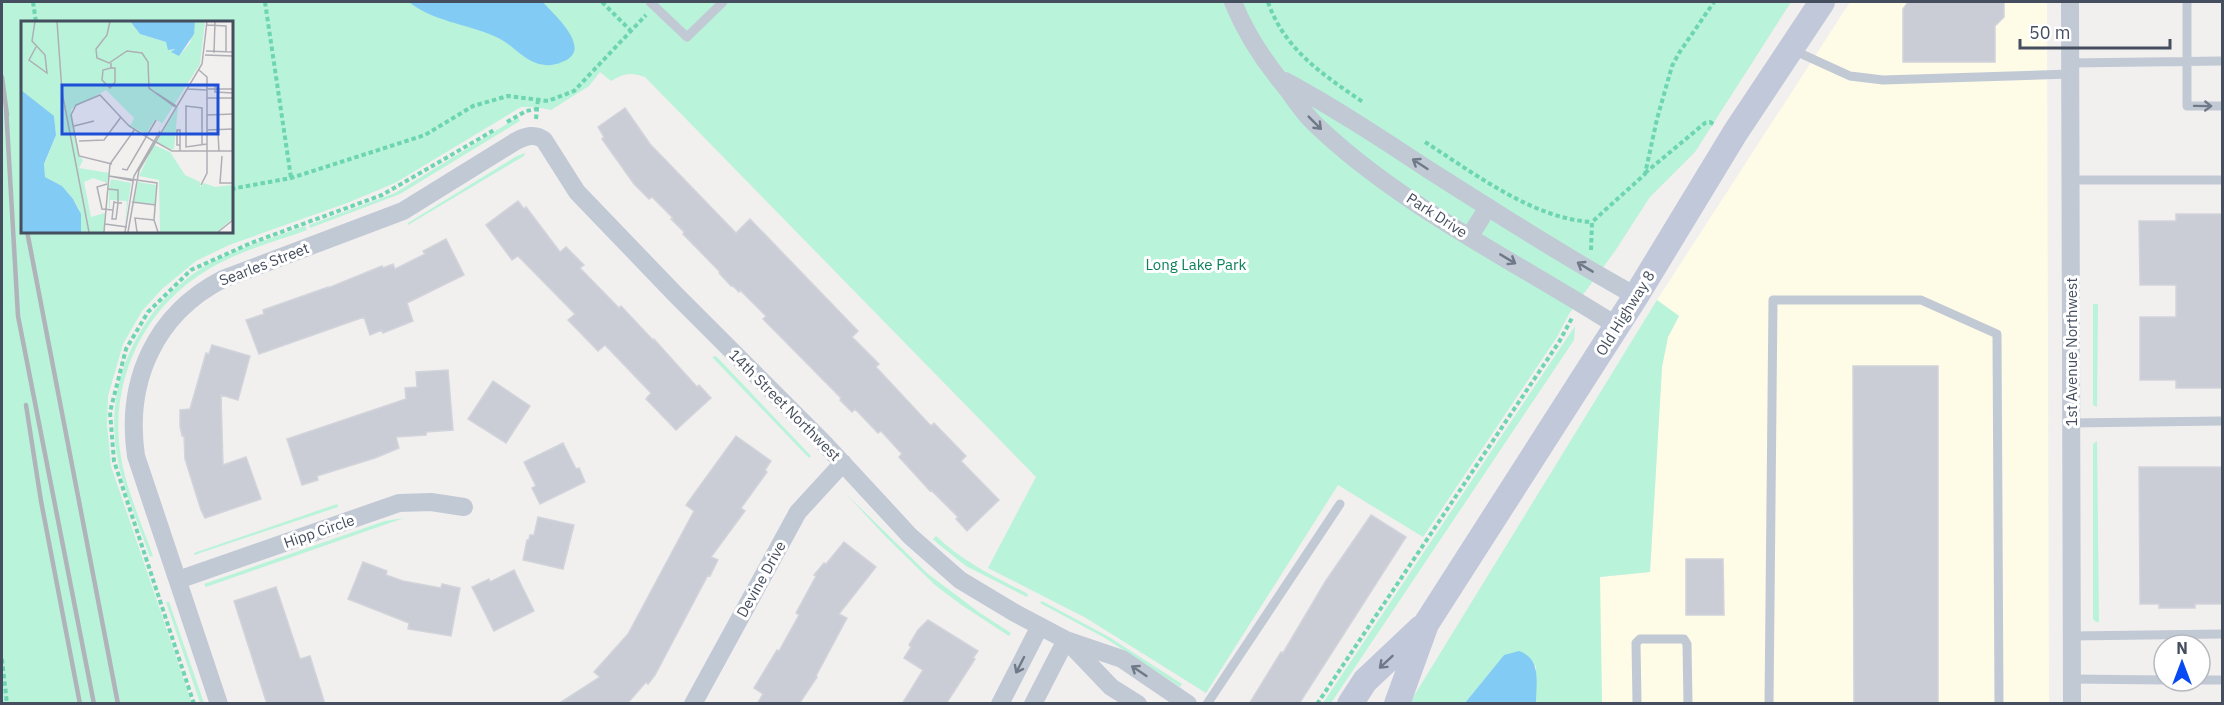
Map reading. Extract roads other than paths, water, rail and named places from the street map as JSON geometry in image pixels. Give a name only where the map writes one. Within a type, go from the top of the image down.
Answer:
[{"type":"street","name":"Park Drive","points":[[1233,2],[1261,58],[1311,121],[1360,165],[1617,326]]},
{"type":"street","name":"Old Highway 8","points":[[1397,704],[1426,624],[1636,296],[1736,133],[1822,2]]},
{"type":"street","name":"1st Avenue Northwest","points":[[2070,2],[2072,704]]},
{"type":"street","name":"Park Drive","points":[[1278,78],[1322,101],[1591,271],[1636,296]]},
{"type":"street","name":"14th Street Northwest","points":[[535,135],[549,146],[577,192],[843,463],[910,536],[960,580],[1066,640],[1122,659],[1188,704]]},
{"type":"street","name":"Searles Street","points":[[219,704],[136,456],[133,434],[134,411],[144,364],[152,347],[167,322],[192,298],[223,279],[404,211],[516,141],[525,136],[535,135]]},
{"type":"street","points":[[1378,176],[1396,148]]},
{"type":"street","points":[[1470,236],[1488,207]]},
{"type":"street","name":"Devine Drive","points":[[693,704],[798,512],[843,463]]},
{"type":"street","name":"Hipp Circle","points":[[178,580],[399,503],[432,502],[464,507]]},
{"type":"street","name":"Old Highway 8","points":[[1350,704],[1365,681],[1426,624]]},
{"type":"street","points":[[1000,704],[1040,626]]},
{"type":"street","points":[[1033,704],[1066,640]]},
{"type":"street","name":"14th Street Northwest","points":[[1066,640],[1112,687],[1138,704]]},
{"type":"lane","points":[[653,4],[687,37],[723,2]]},
{"type":"lane","points":[[2187,2],[2187,106],[2223,106]]},
{"type":"lane","points":[[1792,49],[1850,76],[1883,81],[2186,61],[2223,61]]},
{"type":"lane","points":[[2071,180],[2223,180]]},
{"type":"lane","points":[[1769,704],[1773,300],[1921,300],[1997,334],[1999,704]]},
{"type":"lane","points":[[2071,423],[2223,421]]},
{"type":"lane","points":[[1207,704],[1340,504]]},
{"type":"lane","points":[[2072,636],[2223,634]]},
{"type":"lane","points":[[1637,704],[1636,643],[1640,639],[1684,639],[1687,644],[1688,704]]},
{"type":"lane","points":[[2072,679],[2152,680]]},
{"type":"water","points":[[409,2],[543,2],[569,32],[574,49],[571,57],[562,62],[552,65],[539,64],[500,39],[428,14]]},
{"type":"water","points":[[1519,651],[1531,660],[1536,672],[1536,703],[1465,703],[1504,655]]},
{"type":"railway","points":[[2,77],[7,115]]},
{"type":"railway","points":[[6,107],[18,316],[94,704]]},
{"type":"railway","points":[[27,232],[118,704]]},
{"type":"railway","points":[[26,405],[41,501],[80,704]]},
{"type":"park label","name":"Long Lake Park","points":[[1196,264]]}]
